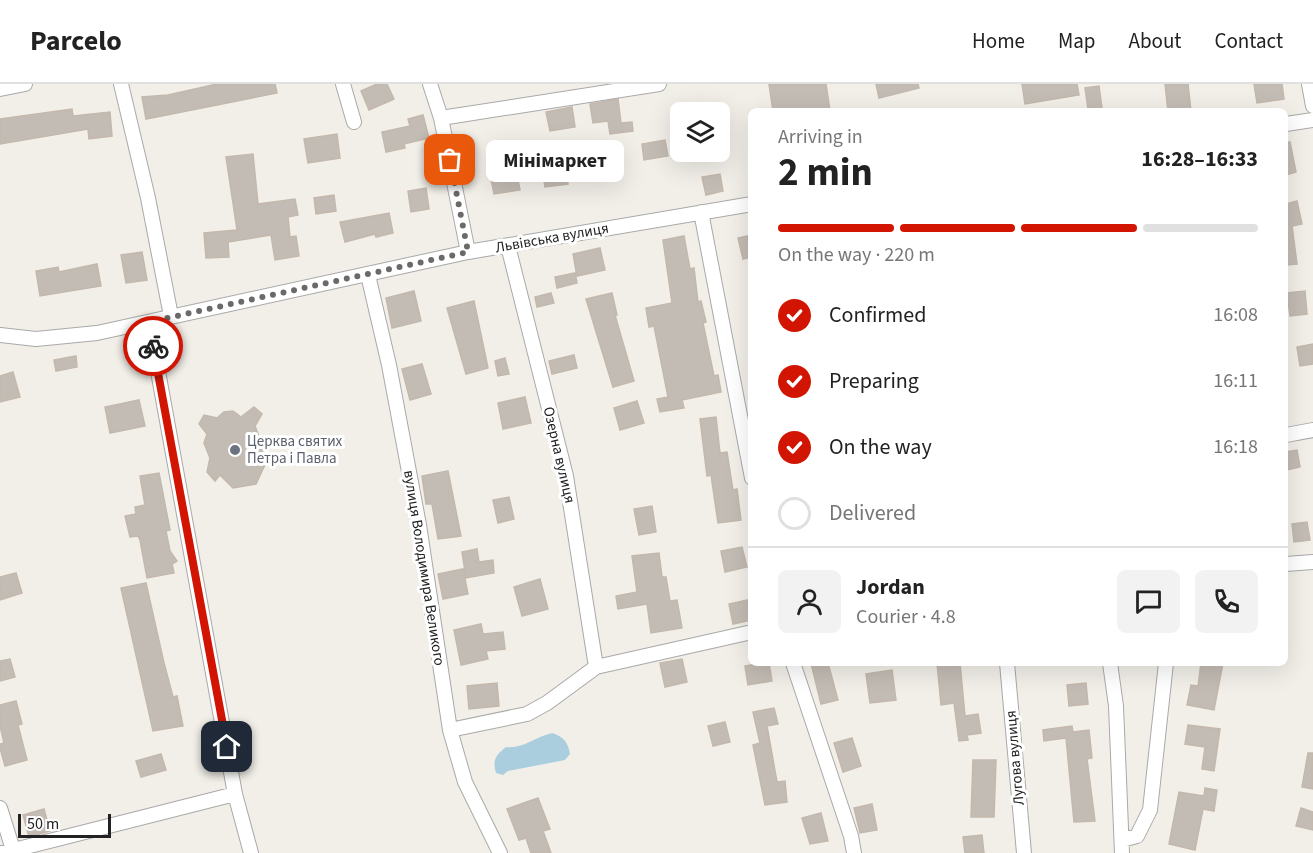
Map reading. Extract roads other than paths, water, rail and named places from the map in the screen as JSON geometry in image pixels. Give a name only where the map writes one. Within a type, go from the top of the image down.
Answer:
[{"type":"street","points":[[0,89],[25,84]]},
{"type":"street","points":[[121,84],[148,198],[171,316]]},
{"type":"street","points":[[343,84],[354,122]]},
{"type":"street","points":[[430,84],[441,118],[468,252]]},
{"type":"street","points":[[441,118],[659,84]]},
{"type":"street","points":[[1309,84],[1313,106]]},
{"type":"street","points":[[1288,124],[1313,120]]},
{"type":"street","name":"Львівська вулиця","points":[[0,334],[36,339],[97,333],[468,252],[748,205]]},
{"type":"street","points":[[701,212],[748,457]]},
{"type":"street","name":"Озерна вулиця","points":[[508,246],[566,476],[596,667]]},
{"type":"street","name":"вулиця Володимира Великого","points":[[368,275],[389,365],[419,525],[450,730],[465,782],[500,853]]},
{"type":"street","points":[[149,322],[235,794],[251,853]]},
{"type":"street","points":[[1288,435],[1313,430]]},
{"type":"street","points":[[1288,564],[1313,562]]},
{"type":"street","points":[[450,730],[527,714],[547,703],[596,667],[748,633]]},
{"type":"street","points":[[794,666],[851,836],[854,853]]},
{"type":"street","name":"Лугова вулиця","points":[[1007,666],[1024,853]]},
{"type":"street","points":[[1110,666],[1116,706],[1122,847]]},
{"type":"street","points":[[1122,847],[1137,836],[1150,810],[1166,666]]},
{"type":"street","points":[[0,808],[10,853],[235,794]]},
{"type":"water","points":[[552,733],[560,736],[567,743],[570,754],[565,760],[508,771],[503,775],[496,773],[494,765],[496,758],[506,747],[524,745]]},
{"type":"place","name":"Мінімаркет","points":[[450,160]]},
{"type":"place","name":"Церква святих Петра і Павла","points":[[235,450]]}]
